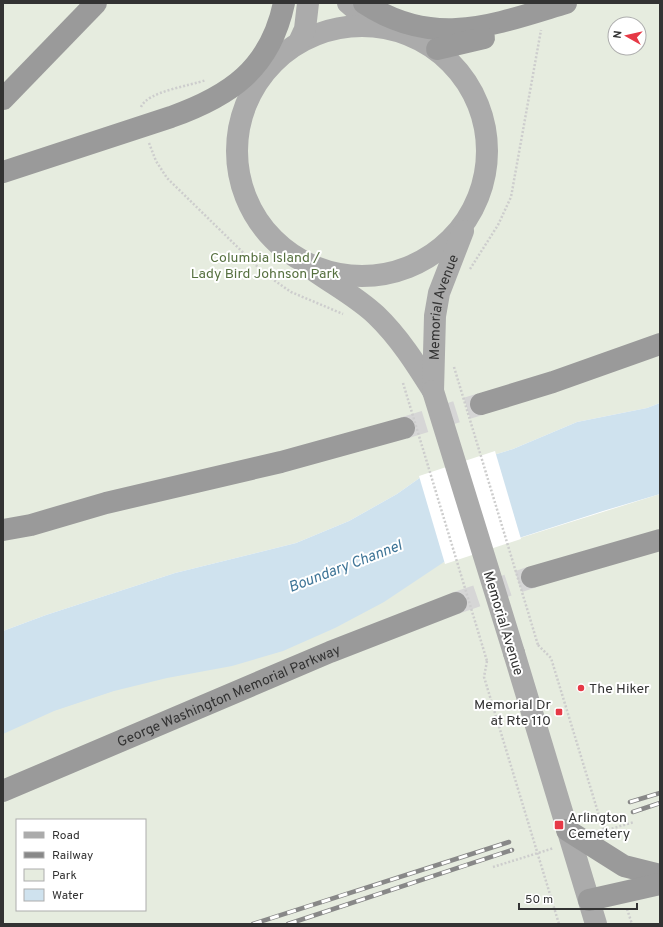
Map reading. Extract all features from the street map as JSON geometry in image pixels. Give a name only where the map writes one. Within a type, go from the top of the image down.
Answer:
[{"type":"highway","points":[[3,99],[96,3]]},
{"type":"highway","points":[[3,172],[171,118],[220,96],[235,86],[249,72],[266,49],[273,36],[284,3]]},
{"type":"highway","points":[[364,3],[397,20],[418,26],[443,30],[478,28],[533,20]]},
{"type":"highway","points":[[437,49],[490,36],[533,20],[566,3]]},
{"type":"highway","points":[[171,118],[194,117],[210,114],[228,104],[258,80]]},
{"type":"highway","points":[[481,404],[553,382],[660,344]]},
{"type":"highway","points":[[3,530],[31,525],[106,503],[281,462],[404,428]]},
{"type":"highway","points":[[532,577],[660,540]]},
{"type":"highway","name":"George Washington Memorial Parkway","points":[[3,791],[330,652],[456,603]]},
{"type":"highway","points":[[567,830],[624,866],[660,875]]},
{"type":"highway","points":[[588,900],[660,884]]},
{"type":"main road","points":[[298,42],[305,29],[308,3]]},
{"type":"main road","points":[[348,3],[369,21],[396,32]]},
{"type":"main road","points":[[298,42],[324,33],[346,28],[396,32]]},
{"type":"main road","name":"Memorial Avenue","points":[[396,32],[422,40],[437,49],[459,69],[473,90],[483,113],[488,139],[488,164],[478,202],[465,226],[439,293],[435,316],[430,380]]},
{"type":"main road","name":"Memorial Avenue","points":[[298,42],[274,62],[258,80],[248,101],[239,134],[236,170],[239,189],[245,208],[262,234],[279,249],[352,296],[375,314],[396,337],[430,380],[596,924]]},
{"type":"main road","points":[[305,265],[348,274],[362,274],[391,270],[407,265],[434,251],[465,226]]},
{"type":"path","points":[[469,271],[498,225],[511,197],[533,20]]},
{"type":"path","points":[[140,110],[143,102],[152,96],[211,78]]},
{"type":"path","points":[[149,143],[156,161],[166,178],[265,274],[291,292],[333,309],[347,317]]},
{"type":"path","points":[[454,361],[454,367],[538,645],[551,658],[606,838]]},
{"type":"path","points":[[401,378],[487,661],[484,677],[559,924]]},
{"type":"green space","name":"Columbia Island / Lady Bird Johnson Park","points":[[3,3],[660,3],[660,403],[647,408],[577,422],[513,449],[421,477],[397,494],[349,521],[296,543],[175,573],[46,615],[3,631]]},
{"type":"green space","points":[[660,494],[660,924],[3,924],[3,729],[444,562]]},
{"type":"water","name":"Boundary Channel","points":[[660,403],[660,494],[444,562],[384,602],[335,628],[283,651],[232,666],[167,678],[114,691],[54,711],[3,734],[3,631],[46,615],[175,573],[296,543],[349,521],[397,494],[421,477],[513,449],[577,422],[647,408]]},
{"type":"pier","points":[[495,451],[521,539],[445,564],[419,476]]},
{"type":"tunnel","points":[[404,428],[481,404]]},
{"type":"tunnel","points":[[456,603],[532,577]]},
{"type":"railway","points":[[630,802],[660,793]]},
{"type":"railway","points":[[633,812],[660,803]]},
{"type":"railway","points":[[253,924],[509,842]]},
{"type":"railway","points":[[288,924],[512,850]]},
{"type":"place","name":"The Hiker","points":[[581,688]]},
{"type":"place","name":"Memorial Dr at Rte 110","points":[[559,712]]},
{"type":"place","name":"Arlington Cemetery","points":[[559,825]]}]
